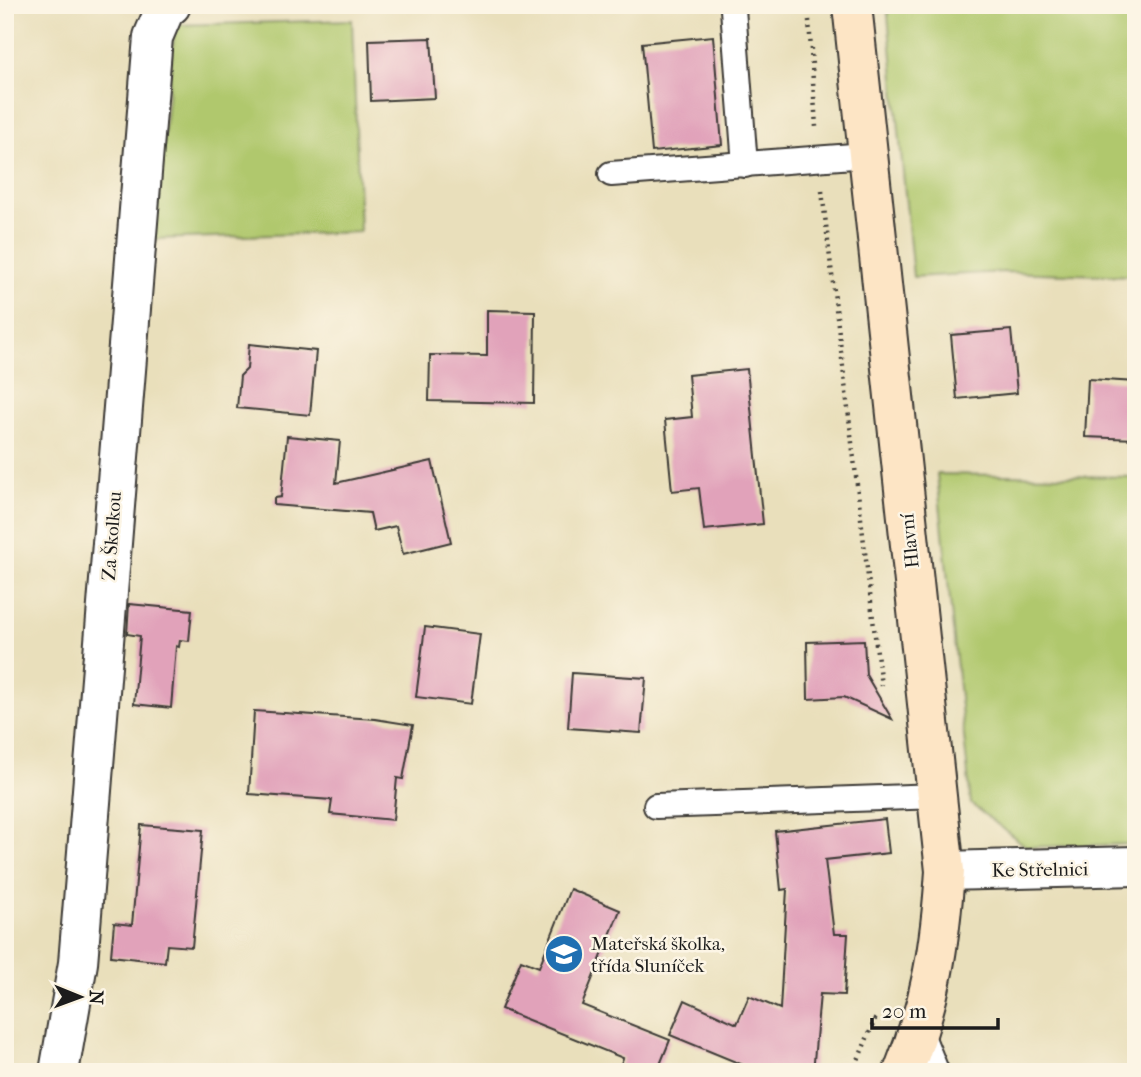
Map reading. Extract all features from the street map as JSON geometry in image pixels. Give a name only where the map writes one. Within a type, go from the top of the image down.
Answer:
[{"type":"street","name":"Za Školkou","points":[[59,1072],[78,963],[153,37],[165,9],[171,5]]},
{"type":"street","name":"Hlavní","points":[[852,5],[945,871],[940,943],[916,1061]]},
{"type":"street","name":"Ke Střelnici","points":[[945,871],[1136,866]]},
{"type":"lane","points":[[733,9],[745,164]]},
{"type":"lane","points":[[611,174],[867,155]]},
{"type":"lane","points":[[656,806],[938,796]]},
{"type":"path","points":[[809,18],[819,159],[882,701]]},
{"type":"path","points":[[853,1072],[880,1008]]},
{"type":"green space","points":[[887,5],[1136,5],[1136,276],[1004,272],[913,277]]},
{"type":"green space","points":[[352,20],[360,232],[154,239],[175,25]]},
{"type":"green space","points":[[937,474],[1136,477],[1136,844],[1027,847],[971,804]]},
{"type":"building","points":[[713,36],[722,145],[652,152],[642,43]]},
{"type":"building","points":[[431,38],[435,98],[371,101],[369,40]]},
{"type":"building","points":[[487,310],[535,311],[534,403],[429,401],[430,355],[487,356]]},
{"type":"building","points":[[1011,330],[1017,393],[957,399],[951,335]]},
{"type":"building","points":[[249,344],[316,351],[310,415],[237,408],[240,376],[247,369]]},
{"type":"building","points":[[747,369],[763,524],[704,530],[699,488],[672,491],[665,420],[692,417],[688,375]]},
{"type":"building","points":[[1088,379],[1136,382],[1136,439],[1085,437]]},
{"type":"building","points":[[287,436],[340,441],[336,483],[432,461],[451,542],[403,554],[396,526],[374,531],[370,513],[274,505],[274,498],[281,497]]},
{"type":"building","points":[[129,604],[192,610],[189,641],[180,640],[179,647],[176,646],[171,708],[134,704],[140,636],[127,634]]},
{"type":"building","points":[[425,627],[480,634],[471,704],[416,697]]},
{"type":"building","points":[[864,640],[866,675],[892,719],[844,697],[808,699],[807,642]]},
{"type":"building","points":[[572,673],[646,678],[641,733],[568,728]]},
{"type":"building","points":[[254,711],[375,719],[413,725],[403,779],[397,778],[393,820],[330,814],[332,800],[249,794]]},
{"type":"building","points":[[885,819],[889,853],[825,860],[834,934],[848,934],[844,995],[820,994],[813,1072],[760,1072],[670,1035],[685,1000],[737,1024],[749,996],[780,1009],[787,889],[781,890],[775,831]]},
{"type":"building","points":[[141,825],[203,830],[192,947],[167,945],[165,962],[111,956],[114,923],[132,925]]},
{"type":"building","points":[[570,889],[620,910],[582,1005],[670,1040],[657,1072],[618,1072],[623,1058],[501,1009],[521,960],[539,967]]},
{"type":"place","name":"Mateřská školka, třída Sluníček","points":[[564,954]]}]
